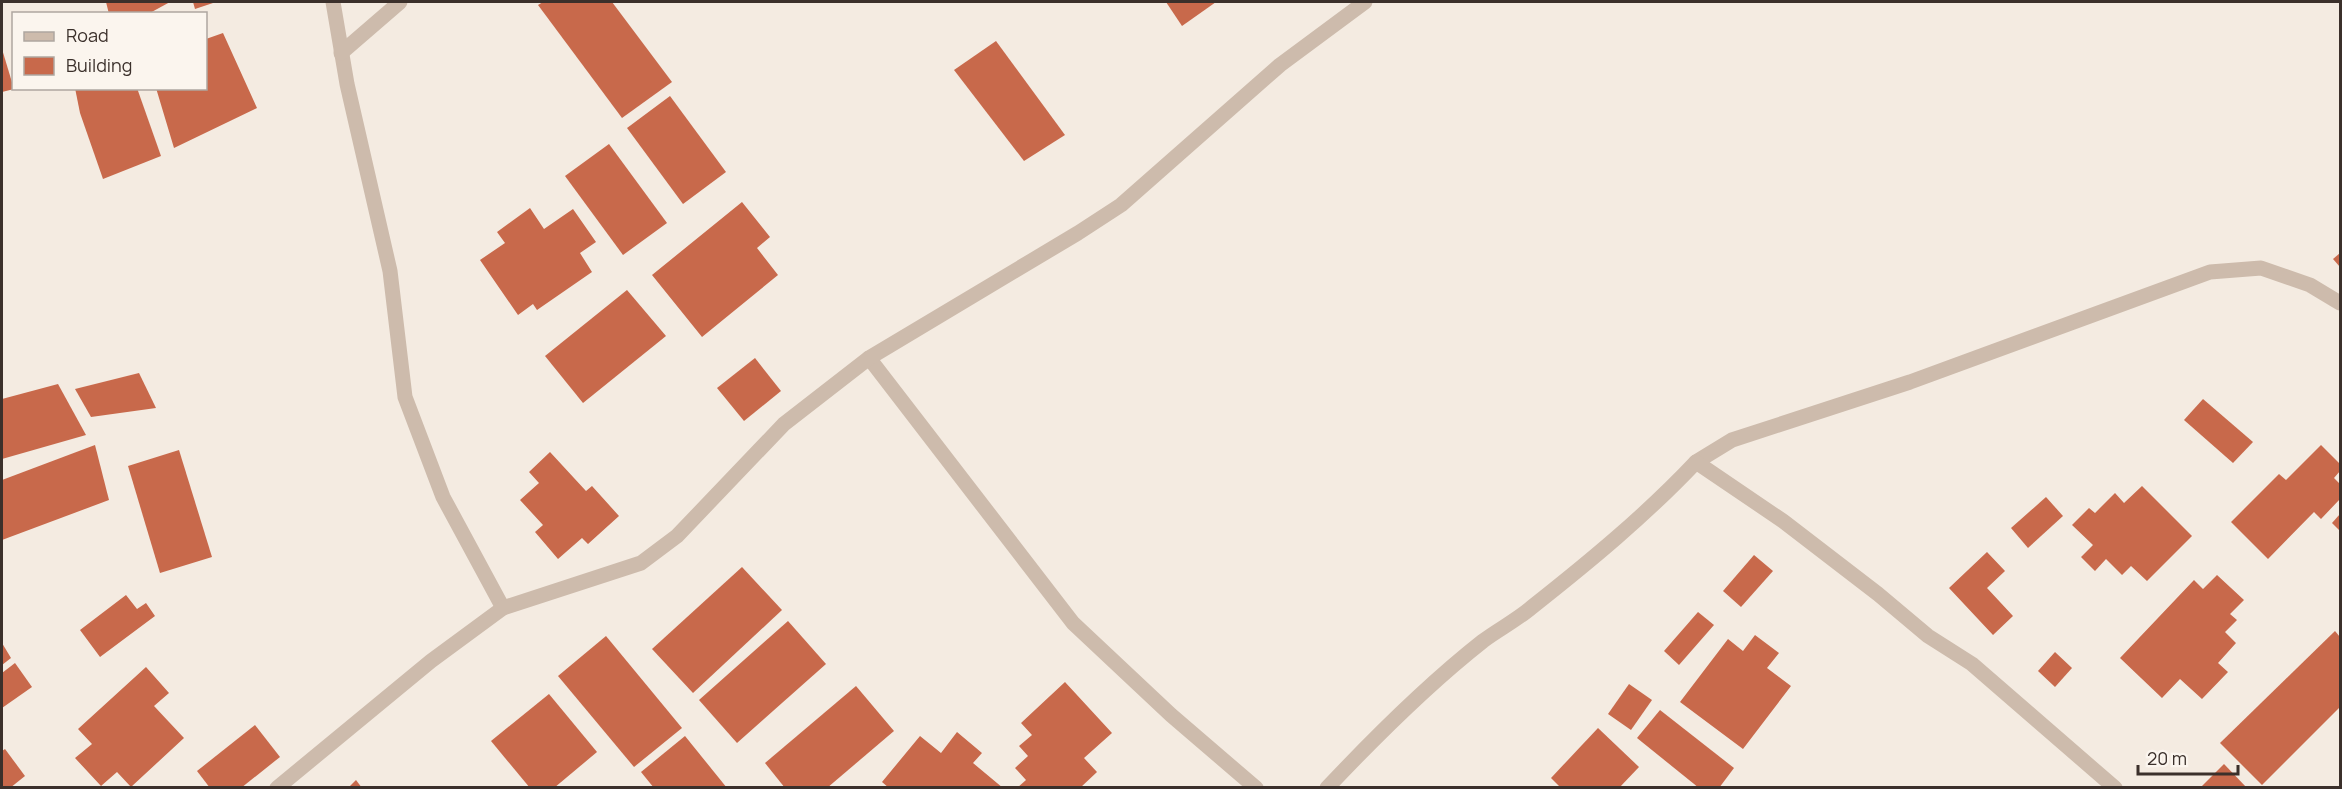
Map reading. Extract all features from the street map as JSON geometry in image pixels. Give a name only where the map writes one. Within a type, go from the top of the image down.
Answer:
[{"type":"street","points":[[333,2],[341,53],[390,271],[405,398],[443,497],[503,608]]},
{"type":"street","points":[[341,53],[400,2]]},
{"type":"street","points":[[277,788],[431,661],[503,608],[641,563],[677,536],[784,424],[869,358],[1121,205],[1280,65],[1365,2]]},
{"type":"street","points":[[1328,788],[1428,688],[1484,640],[1530,609],[1565,580],[1663,497],[1696,462],[1732,440],[1910,382],[2210,272],[2261,268],[2310,285],[2340,303]]},
{"type":"street","points":[[869,358],[1073,623],[1171,715],[1256,788]]},
{"type":"street","points":[[1696,462],[1783,521],[1878,594],[1928,636],[1972,664],[2115,788]]},
{"type":"building","points":[[106,2],[170,2],[152,12],[108,12]]},
{"type":"building","points":[[193,2],[216,2],[195,9]]},
{"type":"building","points":[[543,2],[612,2],[672,82],[622,118],[538,5]]},
{"type":"building","points":[[1166,2],[1216,2],[1182,26]]},
{"type":"building","points":[[223,33],[257,108],[174,148],[157,90],[207,90],[207,39]]},
{"type":"building","points":[[996,41],[1065,135],[1024,161],[954,70]]},
{"type":"building","points":[[2,49],[12,90],[2,92]]},
{"type":"building","points":[[75,90],[138,90],[161,156],[103,179],[80,113]]},
{"type":"building","points":[[670,96],[726,172],[683,204],[627,128]]},
{"type":"building","points":[[609,144],[667,223],[623,255],[565,176]]},
{"type":"building","points":[[742,202],[770,237],[757,248],[778,275],[702,337],[652,275]]},
{"type":"building","points":[[530,208],[544,229],[573,209],[596,242],[580,253],[592,272],[537,310],[533,304],[518,315],[480,260],[505,243],[497,232]]},
{"type":"building","points":[[2340,253],[2340,267],[2333,259]]},
{"type":"building","points":[[627,290],[666,336],[583,403],[545,356]]},
{"type":"building","points":[[755,358],[781,391],[744,421],[717,388]]},
{"type":"building","points":[[139,373],[156,408],[91,417],[75,389]]},
{"type":"building","points":[[58,384],[86,435],[2,459],[2,399]]},
{"type":"building","points":[[2203,399],[2253,442],[2233,463],[2184,420]]},
{"type":"building","points":[[95,445],[109,500],[2,540],[2,480]]},
{"type":"building","points":[[2321,445],[2340,464],[2340,471],[2334,478],[2340,484],[2340,499],[2321,519],[2314,512],[2268,559],[2231,522],[2279,474],[2286,480]]},
{"type":"building","points":[[179,450],[212,557],[160,573],[128,466]]},
{"type":"building","points":[[550,452],[586,491],[592,486],[619,516],[588,544],[582,538],[558,559],[535,532],[543,525],[520,500],[539,483],[529,472]]},
{"type":"building","points":[[2142,486],[2192,536],[2147,581],[2131,566],[2122,575],[2106,559],[2095,571],[2081,557],[2093,545],[2072,525],[2089,508],[2095,513],[2115,493],[2124,503]]},
{"type":"building","points":[[2046,497],[2063,516],[2028,548],[2011,528]]},
{"type":"building","points":[[2340,514],[2340,531],[2332,523]]},
{"type":"building","points":[[1987,552],[2005,571],[1987,588],[2013,616],[1993,635],[1949,588]]},
{"type":"building","points":[[1754,555],[1773,571],[1741,607],[1723,591]]},
{"type":"building","points":[[742,567],[782,610],[693,693],[652,649]]},
{"type":"building","points":[[2217,575],[2244,600],[2230,614],[2237,620],[2225,632],[2236,643],[2218,663],[2228,672],[2202,699],[2180,679],[2162,698],[2120,658],[2194,580],[2203,589]]},
{"type":"building","points":[[126,595],[137,609],[146,603],[155,616],[100,657],[80,630]]},
{"type":"building","points":[[1698,612],[1714,625],[1679,665],[1664,651]]},
{"type":"building","points":[[788,621],[826,664],[737,743],[699,700]]},
{"type":"building","points":[[2335,631],[2340,637],[2340,707],[2262,785],[2220,743]]},
{"type":"building","points":[[1755,635],[1779,653],[1767,668],[1791,686],[1743,749],[1680,702],[1728,639],[1743,651]]},
{"type":"building","points":[[606,636],[682,728],[634,767],[558,676]]},
{"type":"building","points":[[2,643],[11,658],[2,665]]},
{"type":"building","points":[[2055,652],[2072,668],[2055,687],[2038,671]]},
{"type":"building","points":[[15,663],[32,687],[2,708],[2,673]]},
{"type":"building","points":[[146,667],[169,693],[154,706],[184,738],[131,787],[117,772],[101,786],[75,758],[92,744],[78,729]]},
{"type":"building","points":[[1065,682],[1112,733],[1084,758],[1097,772],[1080,788],[1017,788],[1026,780],[1015,768],[1028,756],[1019,746],[1032,735],[1021,723]]},
{"type":"building","points":[[1629,684],[1652,700],[1631,730],[1608,714]]},
{"type":"building","points":[[856,686],[894,731],[827,788],[785,788],[765,763]]},
{"type":"building","points":[[549,694],[597,752],[554,788],[530,788],[491,741]]},
{"type":"building","points":[[1660,710],[1734,768],[1719,788],[1699,788],[1637,738]]},
{"type":"building","points":[[255,725],[280,757],[241,788],[210,788],[197,771]]},
{"type":"building","points":[[1598,728],[1639,767],[1619,788],[1561,788],[1551,778]]},
{"type":"building","points":[[957,732],[982,753],[973,763],[1003,788],[889,788],[882,782],[920,736],[941,753]]},
{"type":"building","points":[[685,736],[727,788],[654,788],[641,772]]},
{"type":"building","points":[[5,749],[25,776],[10,788],[2,788],[2,751]]},
{"type":"building","points":[[2224,764],[2247,788],[2200,788]]},
{"type":"building","points":[[356,780],[362,788],[348,788]]}]
